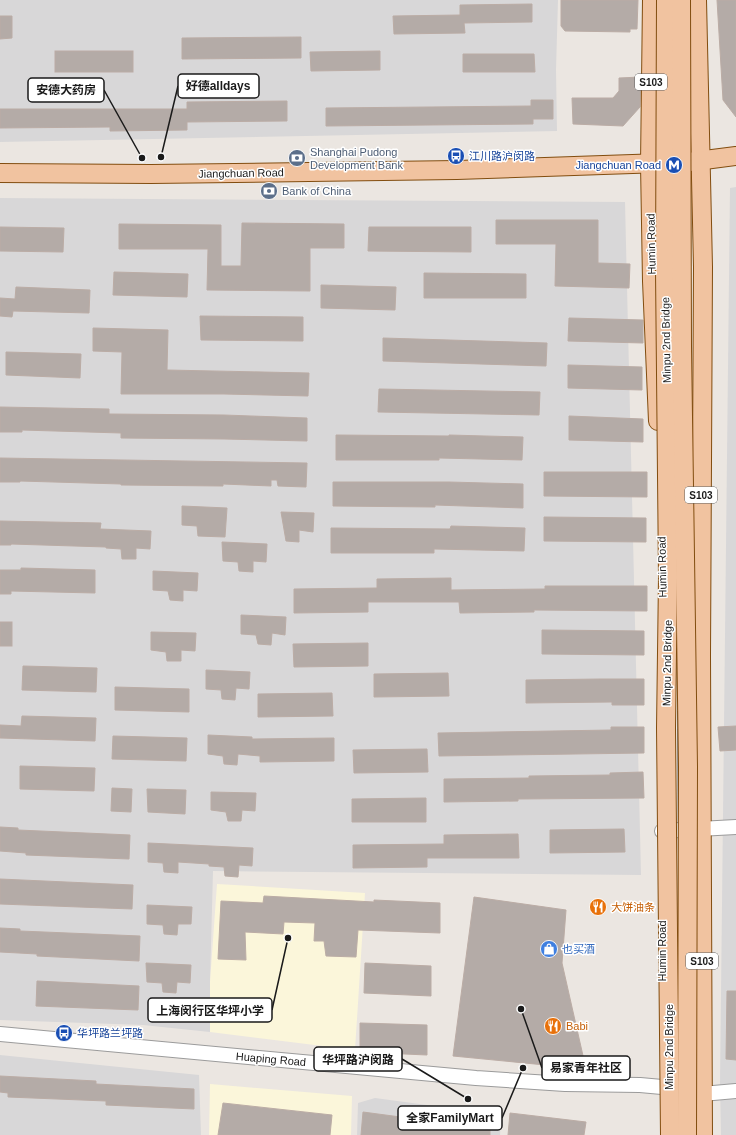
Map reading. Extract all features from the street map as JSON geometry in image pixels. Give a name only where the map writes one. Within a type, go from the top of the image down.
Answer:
[{"type":"main road","name":"Humin Road","points":[[652,0],[650,164],[652,281],[661,472],[663,566],[661,1135]]},
{"type":"main road","name":"Minpu 2nd Bridge","points":[[666,0],[665,272],[668,577],[666,728],[670,1135]]},
{"type":"main road","name":"Minpu 2nd Bridge","points":[[682,0],[682,346],[688,767],[687,1135]]},
{"type":"main road","name":"S103","points":[[697,0],[703,267],[701,829],[703,1135]]},
{"type":"main road","name":"Jiangchuan Road","points":[[0,173],[159,174],[457,170],[650,164],[700,161],[736,156]]},
{"type":"street","points":[[662,831],[736,827]]},
{"type":"street","name":"Huaping Road","points":[[0,1034],[476,1078],[565,1084],[640,1085],[702,1094],[736,1091]]},
{"type":"shaded area","points":[[0,0],[558,0],[556,70],[557,131],[0,142]]},
{"type":"shaded area","points":[[736,187],[736,1135],[721,1135],[720,1084],[730,188]]},
{"type":"shaded area","points":[[0,198],[625,202],[641,875],[213,871],[210,1032],[143,1025],[0,1020]]},
{"type":"shaded area","points":[[217,884],[365,893],[355,1050],[210,1032],[210,982]]},
{"type":"shaded area","points":[[0,1055],[199,1075],[201,1135],[0,1135]]},
{"type":"shaded area","points":[[210,1084],[352,1096],[351,1135],[209,1135]]},
{"type":"shaded area","points":[[375,1098],[501,1115],[500,1135],[357,1135],[358,1103]]},
{"type":"building","points":[[561,0],[638,0],[637,29],[630,29],[630,32],[565,31],[561,26]]},
{"type":"building","points":[[717,0],[736,0],[736,117],[723,100]]},
{"type":"building","points":[[532,4],[532,22],[464,23],[465,33],[394,34],[393,16],[460,15],[460,5]]},
{"type":"building","points":[[0,16],[12,16],[12,38],[0,39]]},
{"type":"building","points":[[301,37],[301,58],[182,59],[182,38]]},
{"type":"building","points":[[55,51],[133,51],[133,72],[55,72]]},
{"type":"building","points":[[380,51],[380,70],[311,71],[310,52]]},
{"type":"building","points":[[463,54],[534,54],[535,72],[463,72]]},
{"type":"building","points":[[641,77],[640,107],[623,126],[573,124],[572,98],[613,98],[619,91],[619,78]]},
{"type":"building","points":[[531,100],[553,100],[553,119],[533,119],[533,124],[326,126],[326,108],[531,106]]},
{"type":"building","points":[[287,101],[287,121],[187,122],[187,130],[110,131],[110,127],[0,128],[0,109],[187,109],[187,102]]},
{"type":"building","points":[[496,220],[598,220],[598,263],[630,264],[629,288],[555,286],[556,244],[496,244]]},
{"type":"building","points":[[242,223],[344,224],[344,248],[310,248],[310,291],[207,290],[208,249],[119,249],[119,224],[221,225],[221,266],[241,266]]},
{"type":"building","points":[[0,227],[64,228],[63,252],[0,251]]},
{"type":"building","points":[[369,227],[471,227],[471,252],[368,251]]},
{"type":"building","points":[[114,272],[188,274],[187,297],[113,295]]},
{"type":"building","points":[[424,273],[526,274],[526,298],[424,298]]},
{"type":"building","points":[[321,285],[396,287],[395,310],[321,308]]},
{"type":"building","points":[[16,287],[90,290],[89,313],[13,311],[12,317],[0,316],[0,298],[15,299]]},
{"type":"building","points":[[200,316],[303,317],[303,341],[201,340]]},
{"type":"building","points":[[569,318],[643,320],[643,343],[568,341]]},
{"type":"building","points":[[93,328],[168,330],[167,370],[309,373],[308,396],[121,394],[122,352],[93,351]]},
{"type":"building","points":[[383,338],[547,343],[546,366],[383,361]]},
{"type":"building","points":[[6,352],[81,354],[80,378],[6,375]]},
{"type":"building","points":[[568,365],[642,367],[642,390],[568,388]]},
{"type":"building","points":[[379,389],[540,392],[539,415],[378,412]]},
{"type":"building","points":[[0,407],[109,409],[109,414],[224,415],[307,418],[307,441],[121,438],[121,433],[22,430],[22,432],[0,432]]},
{"type":"building","points":[[569,416],[643,419],[643,442],[569,440]]},
{"type":"building","points":[[336,435],[449,435],[523,437],[522,460],[439,458],[439,460],[336,460]]},
{"type":"building","points":[[0,458],[307,463],[306,487],[278,486],[277,480],[271,480],[271,486],[223,484],[223,486],[121,485],[20,481],[0,482]]},
{"type":"building","points":[[544,472],[647,472],[647,497],[544,496]]},
{"type":"building","points":[[333,482],[449,482],[523,484],[523,508],[435,505],[435,507],[333,506]]},
{"type":"building","points":[[182,506],[227,508],[225,537],[198,536],[197,526],[182,525]]},
{"type":"building","points":[[281,512],[314,513],[313,532],[299,530],[299,542],[286,541]]},
{"type":"building","points":[[544,517],[646,518],[646,542],[544,541]]},
{"type":"building","points":[[0,521],[101,523],[100,529],[151,531],[150,549],[136,548],[136,559],[122,559],[121,549],[106,547],[11,544],[0,545]]},
{"type":"building","points":[[451,526],[525,528],[524,551],[434,549],[434,553],[331,553],[331,528],[450,529]]},
{"type":"building","points":[[222,542],[267,544],[266,562],[253,561],[253,572],[239,571],[238,562],[223,561]]},
{"type":"building","points":[[21,568],[95,570],[95,593],[11,591],[11,594],[0,594],[0,570],[21,570]]},
{"type":"building","points":[[153,571],[198,573],[197,591],[183,590],[183,601],[170,600],[168,591],[153,590]]},
{"type":"building","points":[[451,578],[451,590],[545,589],[545,586],[647,586],[647,611],[534,610],[534,612],[460,613],[459,602],[368,602],[368,612],[294,613],[294,589],[377,588],[377,579]]},
{"type":"building","points":[[241,615],[286,617],[285,635],[272,633],[271,645],[258,644],[256,635],[241,634]]},
{"type":"building","points":[[0,622],[12,622],[12,646],[0,646]]},
{"type":"building","points":[[542,630],[644,631],[644,655],[542,654]]},
{"type":"building","points":[[151,632],[196,633],[195,651],[181,650],[181,661],[167,661],[166,652],[151,650]]},
{"type":"building","points":[[368,643],[368,666],[294,667],[293,644]]},
{"type":"building","points":[[23,666],[97,668],[96,692],[22,690]]},
{"type":"building","points":[[206,670],[250,672],[249,689],[236,688],[235,700],[222,699],[221,690],[206,689]]},
{"type":"building","points":[[448,673],[449,696],[374,697],[374,674]]},
{"type":"building","points":[[644,679],[644,705],[612,705],[612,702],[526,703],[526,680]]},
{"type":"building","points":[[115,687],[189,689],[189,712],[115,710]]},
{"type":"building","points":[[332,693],[333,716],[258,717],[258,694]]},
{"type":"building","points":[[22,716],[96,718],[95,741],[0,738],[0,725],[21,726]]},
{"type":"building","points":[[736,726],[736,750],[720,751],[718,727]]},
{"type":"building","points":[[611,727],[644,727],[644,753],[439,756],[438,733],[611,730]]},
{"type":"building","points":[[208,735],[252,737],[252,739],[334,738],[334,761],[260,762],[260,756],[238,754],[237,765],[224,764],[223,756],[208,754]]},
{"type":"building","points":[[113,736],[187,738],[186,761],[112,759]]},
{"type":"building","points":[[427,749],[428,772],[354,773],[353,750]]},
{"type":"building","points":[[20,766],[95,768],[94,791],[20,789]]},
{"type":"building","points":[[643,772],[644,798],[518,799],[518,801],[444,802],[444,779],[529,778],[529,776],[610,775],[610,773]]},
{"type":"building","points":[[112,788],[132,789],[131,812],[111,811]]},
{"type":"building","points":[[147,789],[186,790],[185,814],[148,812]]},
{"type":"building","points":[[211,792],[256,793],[255,811],[242,810],[241,821],[228,821],[226,812],[211,810]]},
{"type":"building","points":[[426,798],[426,822],[352,822],[352,799]]},
{"type":"building","points":[[0,827],[18,828],[18,830],[130,835],[129,859],[26,855],[26,853],[0,851]]},
{"type":"building","points":[[624,829],[625,852],[550,853],[550,830]]},
{"type":"building","points":[[518,834],[519,858],[427,858],[427,867],[353,868],[353,845],[444,844],[444,835]]},
{"type":"building","points":[[148,843],[253,848],[252,866],[239,865],[238,877],[225,876],[224,867],[209,866],[209,864],[178,862],[178,873],[164,872],[163,863],[148,862]]},
{"type":"building","points":[[0,879],[133,885],[132,909],[0,904]]},
{"type":"building","points":[[264,896],[374,902],[374,900],[440,903],[440,933],[358,930],[356,957],[326,956],[324,941],[314,941],[315,923],[284,922],[283,934],[245,932],[246,960],[218,959],[221,901],[263,903]]},
{"type":"building","points":[[474,897],[566,910],[562,963],[586,1069],[453,1056]]},
{"type":"building","points":[[147,905],[192,907],[191,924],[178,924],[177,935],[164,934],[163,925],[147,924]]},
{"type":"building","points":[[0,928],[20,929],[20,931],[140,936],[139,961],[37,956],[37,954],[0,952]]},
{"type":"building","points":[[146,963],[191,965],[190,983],[177,982],[176,993],[163,992],[162,983],[147,982]]},
{"type":"building","points":[[365,963],[431,966],[431,996],[364,993]]},
{"type":"building","points":[[37,981],[139,986],[138,1010],[36,1006]]},
{"type":"building","points":[[727,991],[736,991],[736,1060],[726,1059]]},
{"type":"building","points":[[360,1023],[427,1025],[427,1055],[360,1052]]},
{"type":"building","points":[[0,1076],[96,1081],[96,1084],[194,1089],[194,1109],[106,1105],[106,1101],[8,1097],[8,1093],[0,1092]]},
{"type":"building","points":[[223,1103],[332,1115],[330,1135],[218,1135]]},
{"type":"building","points":[[363,1112],[490,1129],[490,1135],[361,1135]]},
{"type":"building","points":[[510,1113],[586,1122],[584,1135],[508,1135]]},
{"type":"railway","points":[[669,0],[669,340],[674,1135]]},
{"type":"railway","points":[[677,0],[677,340],[682,1135]]},
{"type":"place","name":"江川路沪闵路","points":[[456,156]]},
{"type":"place","name":"好德alldays","points":[[161,157]]},
{"type":"place","name":"安德大药房","points":[[142,158]]},
{"type":"place","name":"Shanghai Pudong Development Bank","points":[[297,158]]},
{"type":"place","name":"Jiangchuan Road","points":[[674,165]]},
{"type":"place","name":"Bank of China","points":[[269,191]]},
{"type":"place","name":"大饼油条","points":[[598,907]]},
{"type":"place","name":"上海闵行区华坪小学","points":[[288,938]]},
{"type":"place","name":"也买酒","points":[[549,949]]},
{"type":"place","name":"易家青年社区","points":[[521,1009]]},
{"type":"place","name":"Babi","points":[[553,1026]]},
{"type":"place","name":"华坪路兰坪路","points":[[64,1033]]},
{"type":"place","name":"全家FamilyMart","points":[[523,1068]]},
{"type":"place","name":"华坪路沪闵路","points":[[468,1099]]}]
